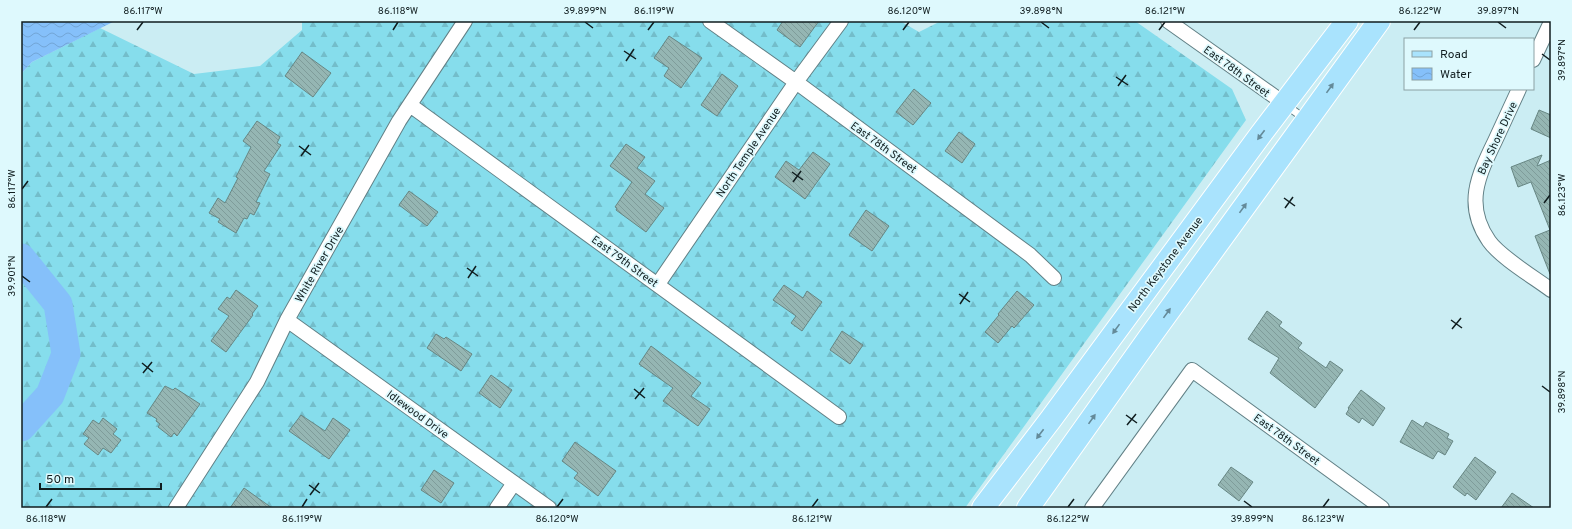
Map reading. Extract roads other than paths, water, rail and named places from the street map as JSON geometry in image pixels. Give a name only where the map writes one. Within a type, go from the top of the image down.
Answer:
[{"type":"main road","name":"North Keystone Avenue","points":[[983,508],[1347,21]]},
{"type":"main road","points":[[1028,508],[1379,21]]},
{"type":"street","name":"White River Drive","points":[[176,508],[257,382],[287,320],[399,121],[465,21]]},
{"type":"street","name":"East 78th Street","points":[[710,21],[796,82],[1030,255],[1054,278]]},
{"type":"street","name":"North Temple Avenue","points":[[658,284],[796,82],[841,21]]},
{"type":"street","points":[[1534,58],[1551,22]]},
{"type":"street","name":"East 78th Street","points":[[1175,24],[1285,104]]},
{"type":"street","name":"Bay Shore Drive","points":[[1519,90],[1479,174],[1476,189],[1478,220],[1489,241],[1500,252],[1551,290]]},
{"type":"street","name":"East 79th Street","points":[[410,105],[839,417]]},
{"type":"street","name":"Idlewood Drive","points":[[287,320],[549,508]]},
{"type":"street","name":"East 78th Street","points":[[1092,508],[1192,370],[1382,508]]},
{"type":"street","points":[[497,508],[514,483]]},
{"type":"lane","name":"East 78th Street","points":[[1285,104],[1307,120]]},
{"type":"water","points":[[21,21],[115,21],[32,62],[21,74]]},
{"type":"waterway","points":[[21,258],[58,304],[66,354],[50,395],[21,427]]}]
